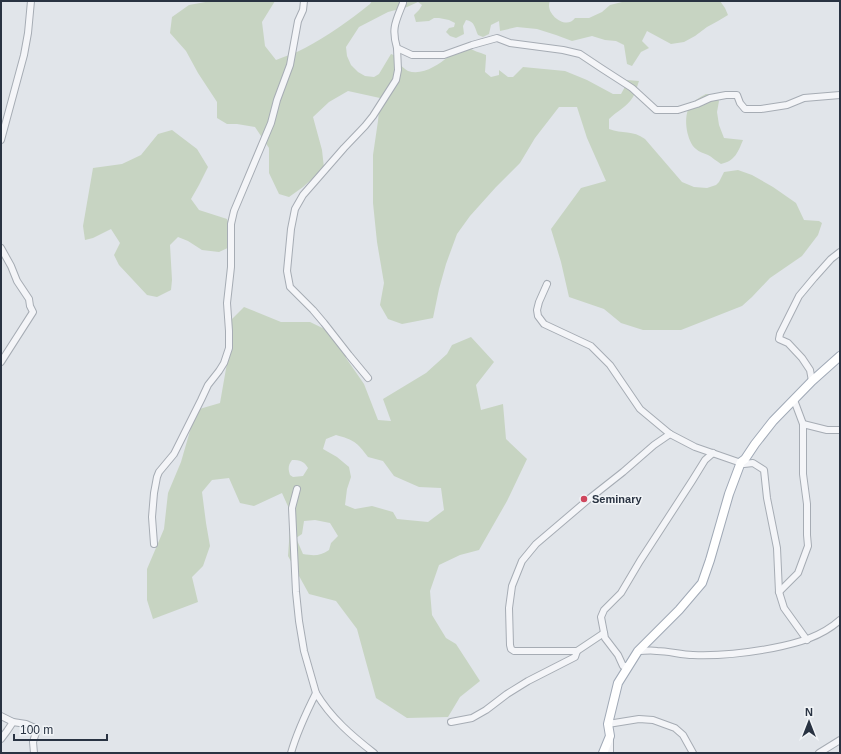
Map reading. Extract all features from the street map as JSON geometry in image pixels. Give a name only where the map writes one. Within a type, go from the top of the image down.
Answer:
[{"type":"main road","points":[[603,753],[610,736],[608,724],[618,683],[638,651],[680,610],[702,583],[729,494],[742,462],[773,421],[812,381],[840,356]]},
{"type":"street","points":[[1,140],[24,55],[31,1]]},
{"type":"street","points":[[154,544],[152,517],[157,477],[159,472],[174,454],[202,400],[208,385],[224,363],[228,348],[229,336],[227,303],[231,267],[231,224],[234,212],[271,123],[290,65],[298,21],[303,10],[304,1]]},
{"type":"street","points":[[368,378],[313,310],[290,287],[286,271],[295,209],[303,195],[365,126],[396,80],[398,70],[397,48],[394,36],[395,24],[403,1]]},
{"type":"street","points":[[397,48],[412,55],[444,55],[497,38],[510,43],[563,50],[580,54],[632,88],[656,110],[678,110],[710,98],[726,95],[736,95],[745,109],[761,109],[787,105],[804,98],[840,95]]},
{"type":"street","points":[[1,248],[17,281],[30,299],[30,306],[33,312],[1,362]]},
{"type":"street","points":[[812,381],[810,370],[802,358],[788,343],[779,339],[780,334],[800,296],[831,259],[840,252]]},
{"type":"street","points":[[547,284],[539,302],[537,310],[538,316],[544,324],[591,346],[610,365],[640,409],[670,434],[695,447],[742,462],[744,464],[753,464],[764,470],[767,498],[777,548],[779,592],[784,608],[807,640]]},
{"type":"street","points":[[779,592],[798,573],[808,546],[807,504],[803,474],[803,424],[794,400]]},
{"type":"street","points":[[803,424],[827,430],[840,430]]},
{"type":"street","points":[[604,633],[577,651],[514,651],[511,649],[510,645],[509,608],[512,586],[522,561],[536,544],[654,445],[670,434]]},
{"type":"street","points":[[628,666],[623,666],[618,655],[605,638],[600,617],[604,610],[621,593],[705,460],[713,453]]},
{"type":"street","points":[[297,489],[292,508],[296,592],[304,651],[316,693],[341,725],[374,753]]},
{"type":"street","points":[[638,651],[657,651],[716,656],[752,652],[807,640],[832,627],[840,620]]},
{"type":"street","points":[[450,722],[472,718],[528,681],[575,657],[577,651]]},
{"type":"street","points":[[291,753],[295,737],[316,693]]},
{"type":"street","points":[[1,716],[13,722],[26,724],[37,729],[33,742],[34,753]]},
{"type":"street","points":[[608,724],[639,719],[653,720],[675,728],[683,735],[693,753]]},
{"type":"street","points":[[1,739],[13,722]]},
{"type":"street","points":[[610,736],[610,753]]},
{"type":"street","points":[[819,753],[840,740]]},
{"type":"green space","points":[[211,1],[275,1],[262,22],[265,46],[276,60],[302,50],[339,28],[372,1],[550,1],[550,11],[557,19],[566,23],[575,18],[589,18],[602,12],[610,5],[626,1],[720,1],[728,15],[684,42],[671,44],[647,31],[642,41],[649,48],[641,52],[632,66],[627,64],[624,45],[616,41],[605,40],[592,36],[572,41],[537,29],[517,27],[500,31],[499,21],[491,25],[489,34],[483,37],[478,35],[471,22],[466,20],[463,26],[464,34],[456,38],[450,36],[446,32],[449,28],[454,27],[455,23],[449,20],[434,18],[429,21],[416,22],[414,15],[422,5],[418,2],[407,7],[388,12],[359,27],[346,47],[347,56],[351,65],[358,72],[365,76],[374,77],[379,74],[391,54],[401,58],[400,65],[407,71],[419,72],[430,69],[453,54],[468,47],[486,55],[485,72],[491,77],[499,75],[499,70],[508,77],[513,77],[523,67],[565,71],[587,80],[613,94],[621,94],[627,80],[639,81],[631,100],[609,119],[609,129],[641,136],[682,182],[694,187],[707,188],[716,185],[724,172],[738,170],[752,175],[796,203],[804,220],[819,221],[822,223],[818,235],[802,256],[770,278],[742,306],[681,330],[643,330],[621,323],[604,309],[569,297],[561,262],[551,229],[581,188],[606,181],[587,138],[577,107],[559,107],[535,138],[520,163],[470,216],[457,234],[446,264],[433,318],[402,324],[388,319],[380,305],[384,283],[377,242],[373,203],[373,155],[380,98],[348,91],[329,102],[313,117],[322,150],[324,168],[303,187],[289,197],[279,194],[269,173],[269,148],[255,127],[227,124],[217,118],[217,102],[186,51],[170,33],[172,17],[189,5]]},
{"type":"green space","points":[[706,94],[714,95],[719,101],[717,112],[719,125],[724,138],[743,140],[738,152],[730,161],[726,163],[721,164],[710,156],[700,152],[693,146],[688,136],[686,124],[687,112],[695,101]]},
{"type":"green space","points":[[172,130],[197,149],[208,167],[191,199],[199,210],[227,219],[234,236],[232,246],[219,252],[202,250],[188,241],[178,237],[170,245],[172,280],[171,290],[157,297],[147,295],[119,265],[114,255],[120,243],[111,229],[93,238],[85,240],[83,226],[93,168],[122,164],[141,155],[158,134]]},
{"type":"green space","points":[[244,307],[281,322],[310,322],[337,335],[346,358],[364,384],[378,420],[391,421],[383,399],[426,373],[447,354],[452,345],[471,337],[494,362],[476,385],[481,410],[503,404],[506,439],[527,459],[507,501],[479,550],[460,555],[439,565],[430,591],[432,615],[446,638],[456,644],[480,681],[460,697],[448,717],[407,718],[376,698],[357,629],[336,601],[309,594],[288,556],[291,513],[282,493],[254,506],[240,503],[229,478],[212,480],[202,492],[210,546],[203,566],[192,577],[198,602],[153,619],[147,600],[147,569],[164,529],[168,493],[181,462],[196,410],[220,403],[230,346],[230,321]],"holes":[[[336,435],[347,438],[355,442],[368,457],[383,461],[394,476],[419,487],[441,488],[444,510],[428,522],[397,519],[393,512],[372,506],[355,509],[345,505],[347,489],[351,477],[349,467],[337,457],[323,449],[326,439]],[[292,460],[302,461],[308,468],[303,476],[293,477],[290,475],[289,467]],[[315,520],[330,523],[338,536],[331,543],[329,550],[317,555],[303,554],[296,538],[302,534],[304,521]]]},
{"type":"place","name":"Seminary","points":[[584,499]]}]
